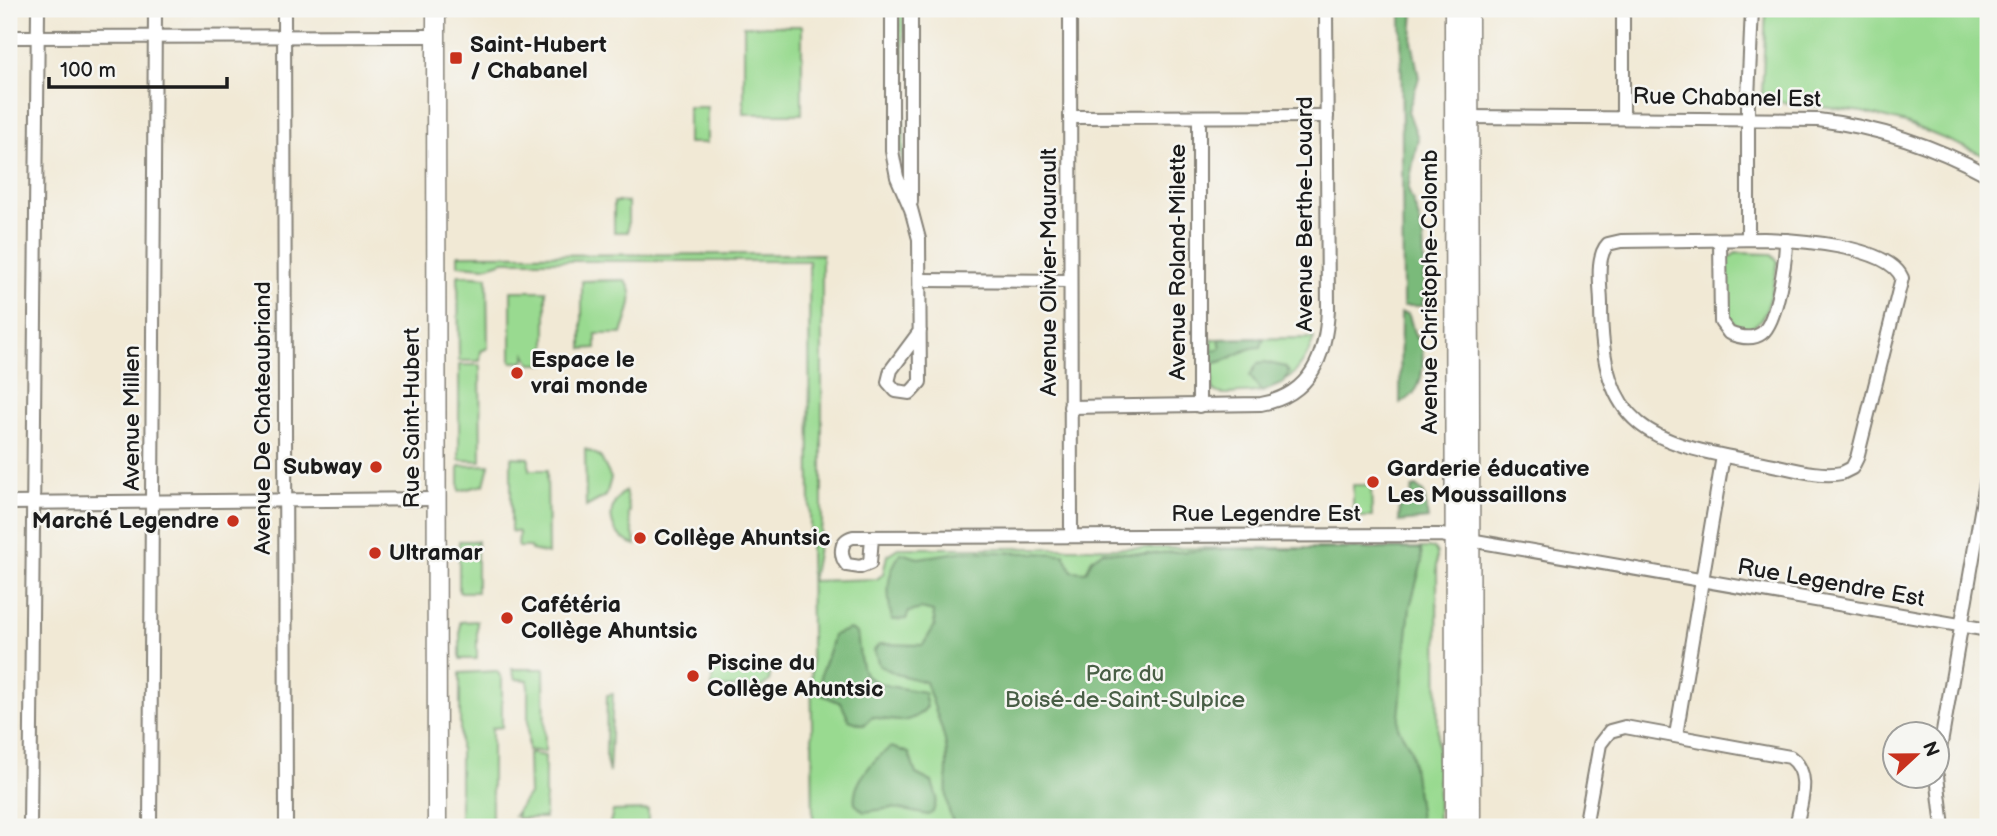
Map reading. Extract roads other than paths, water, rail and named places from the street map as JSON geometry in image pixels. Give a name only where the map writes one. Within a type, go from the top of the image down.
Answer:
[{"type":"main road","name":"Rue Saint-Hubert","points":[[436,9],[437,827]]},
{"type":"main road","name":"Avenue Christophe-Colomb","points":[[1454,9],[1462,118]]},
{"type":"main road","name":"Avenue Christophe-Colomb","points":[[1469,9],[1462,118],[1463,539],[1471,827]]},
{"type":"main road","name":"Avenue Christophe-Colomb","points":[[1455,827],[1463,539]]},
{"type":"street","points":[[30,827],[38,9]]},
{"type":"street","name":"Avenue Millen","points":[[150,827],[155,9]]},
{"type":"street","name":"Avenue De Chateaubriand","points":[[284,9],[286,827]]},
{"type":"street","points":[[892,9],[892,151],[897,177],[911,209],[919,239],[920,331]]},
{"type":"street","points":[[911,9],[911,209]]},
{"type":"street","name":"Avenue Olivier-Maurault","points":[[1070,9],[1071,536]]},
{"type":"street","name":"Avenue Berthe-Louard","points":[[1070,407],[1255,405],[1274,401],[1304,384],[1318,363],[1327,337],[1328,309],[1326,9]]},
{"type":"street","points":[[1623,9],[1623,117]]},
{"type":"street","points":[[1748,239],[1748,117],[1752,9]]},
{"type":"street","points":[[9,37],[436,36]]},
{"type":"street","points":[[1070,117],[1326,116]]},
{"type":"street","name":"Avenue Roland-Milette","points":[[1199,117],[1199,406]]},
{"type":"street","name":"Rue Chabanel Est","points":[[1462,118],[1748,117],[1818,120],[1873,130],[1937,150],[1988,176]]},
{"type":"street","points":[[1720,240],[1721,322],[1729,333],[1749,337],[1763,332],[1769,324],[1784,263],[1786,240]]},
{"type":"street","points":[[1720,240],[1818,243],[1874,257],[1894,266],[1902,278],[1857,458],[1849,470],[1835,474],[1723,456],[1673,444],[1635,419],[1610,381],[1601,333],[1601,258],[1608,244],[1620,241],[1720,240]]},
{"type":"street","points":[[920,280],[1070,281]]},
{"type":"street","points":[[1676,735],[1723,456]]},
{"type":"street","points":[[1944,720],[1987,479]]},
{"type":"street","points":[[9,503],[437,499]]},
{"type":"street","name":"Rue Legendre Est","points":[[872,537],[1434,535],[1988,630]]},
{"type":"street","points":[[1585,827],[1599,748],[1607,734],[1625,727],[1782,754],[1793,759],[1801,769],[1804,781],[1796,827]]},
{"type":"street","points":[[1939,790],[1943,827]]},
{"type":"place","name":"Saint-Hubert / Chabanel","points":[[456,58]]},
{"type":"place","name":"Espace le vrai monde","points":[[517,373]]},
{"type":"place","name":"Subway","points":[[376,467]]},
{"type":"place","name":"Garderie éducative Les Moussaillons","points":[[1373,482]]},
{"type":"place","name":"Marché Legendre","points":[[233,521]]},
{"type":"place","name":"Collège Ahuntsic","points":[[640,538]]},
{"type":"place","name":"Ultramar","points":[[375,553]]},
{"type":"place","name":"Cafétéria Collège Ahuntsic","points":[[507,618]]},
{"type":"place","name":"Piscine du Collège Ahuntsic","points":[[693,676]]},
{"type":"park label","name":"Parc du Boisé-de-Saint-Sulpice","points":[[1125,687]]}]
